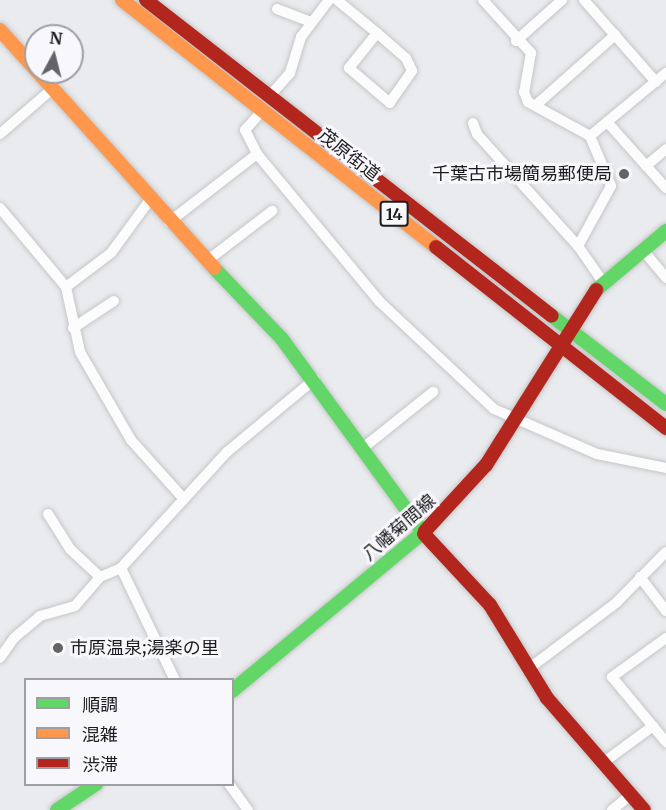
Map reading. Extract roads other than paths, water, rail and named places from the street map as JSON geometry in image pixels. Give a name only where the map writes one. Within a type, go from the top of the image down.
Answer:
[{"type":"main road","name":"茂原街道","points":[[122,0],[666,428]]},
{"type":"main road","name":"茂原街道","points":[[146,0],[570,327],[666,404]]},
{"type":"main road","points":[[0,30],[149,201],[208,260],[315,379],[424,534],[490,605],[531,667],[547,698],[644,810]]},
{"type":"main road","name":"八幡菊間線","points":[[234,689],[424,534],[486,465],[557,344],[603,282],[666,231]]},
{"type":"main road","points":[[57,810],[93,786]]},
{"type":"street","points":[[269,97],[290,73],[311,22],[329,0]]},
{"type":"street","points":[[337,0],[406,58],[412,71],[390,103],[349,68],[376,33]]},
{"type":"street","points":[[483,0],[516,41],[531,53],[524,92],[528,102],[590,136],[611,186],[578,246]]},
{"type":"street","points":[[516,41],[562,0]]},
{"type":"street","points":[[584,0],[656,82]]},
{"type":"street","points":[[277,9],[311,22]]},
{"type":"street","points":[[537,105],[615,35]]},
{"type":"street","points":[[590,136],[666,73]]},
{"type":"street","points":[[0,134],[51,90]]},
{"type":"street","points":[[263,110],[245,130],[257,154],[380,302],[494,409],[597,454],[666,468]]},
{"type":"street","points":[[473,123],[477,134],[578,246],[603,282]]},
{"type":"street","points":[[608,123],[666,188]]},
{"type":"street","points":[[646,166],[666,148]]},
{"type":"street","points":[[169,222],[257,154]]},
{"type":"street","points":[[66,287],[111,254],[149,201]]},
{"type":"street","points":[[0,208],[66,287],[73,327],[87,368],[131,440],[183,498]]},
{"type":"street","points":[[208,260],[272,211]]},
{"type":"street","points":[[642,249],[666,278]]},
{"type":"street","points":[[73,327],[114,301]]},
{"type":"street","points":[[0,658],[40,616],[75,606],[100,577],[121,568],[227,452],[315,379]]},
{"type":"street","points":[[363,448],[433,392]]},
{"type":"street","points":[[48,514],[70,549],[100,577]]},
{"type":"street","points":[[531,667],[616,603],[666,552]]},
{"type":"street","points":[[121,568],[174,678]]},
{"type":"street","points":[[640,577],[666,611]]},
{"type":"street","points":[[666,638],[612,677],[666,742]]},
{"type":"street","points":[[604,762],[653,726]]},
{"type":"street","points":[[231,786],[248,810]]},
{"type":"street","points":[[612,810],[632,794]]},
{"type":"place","name":"千葉古市場簡易郵便局","points":[[624,174]]},
{"type":"place","name":"市原温泉;湯楽の里","points":[[58,648]]}]
